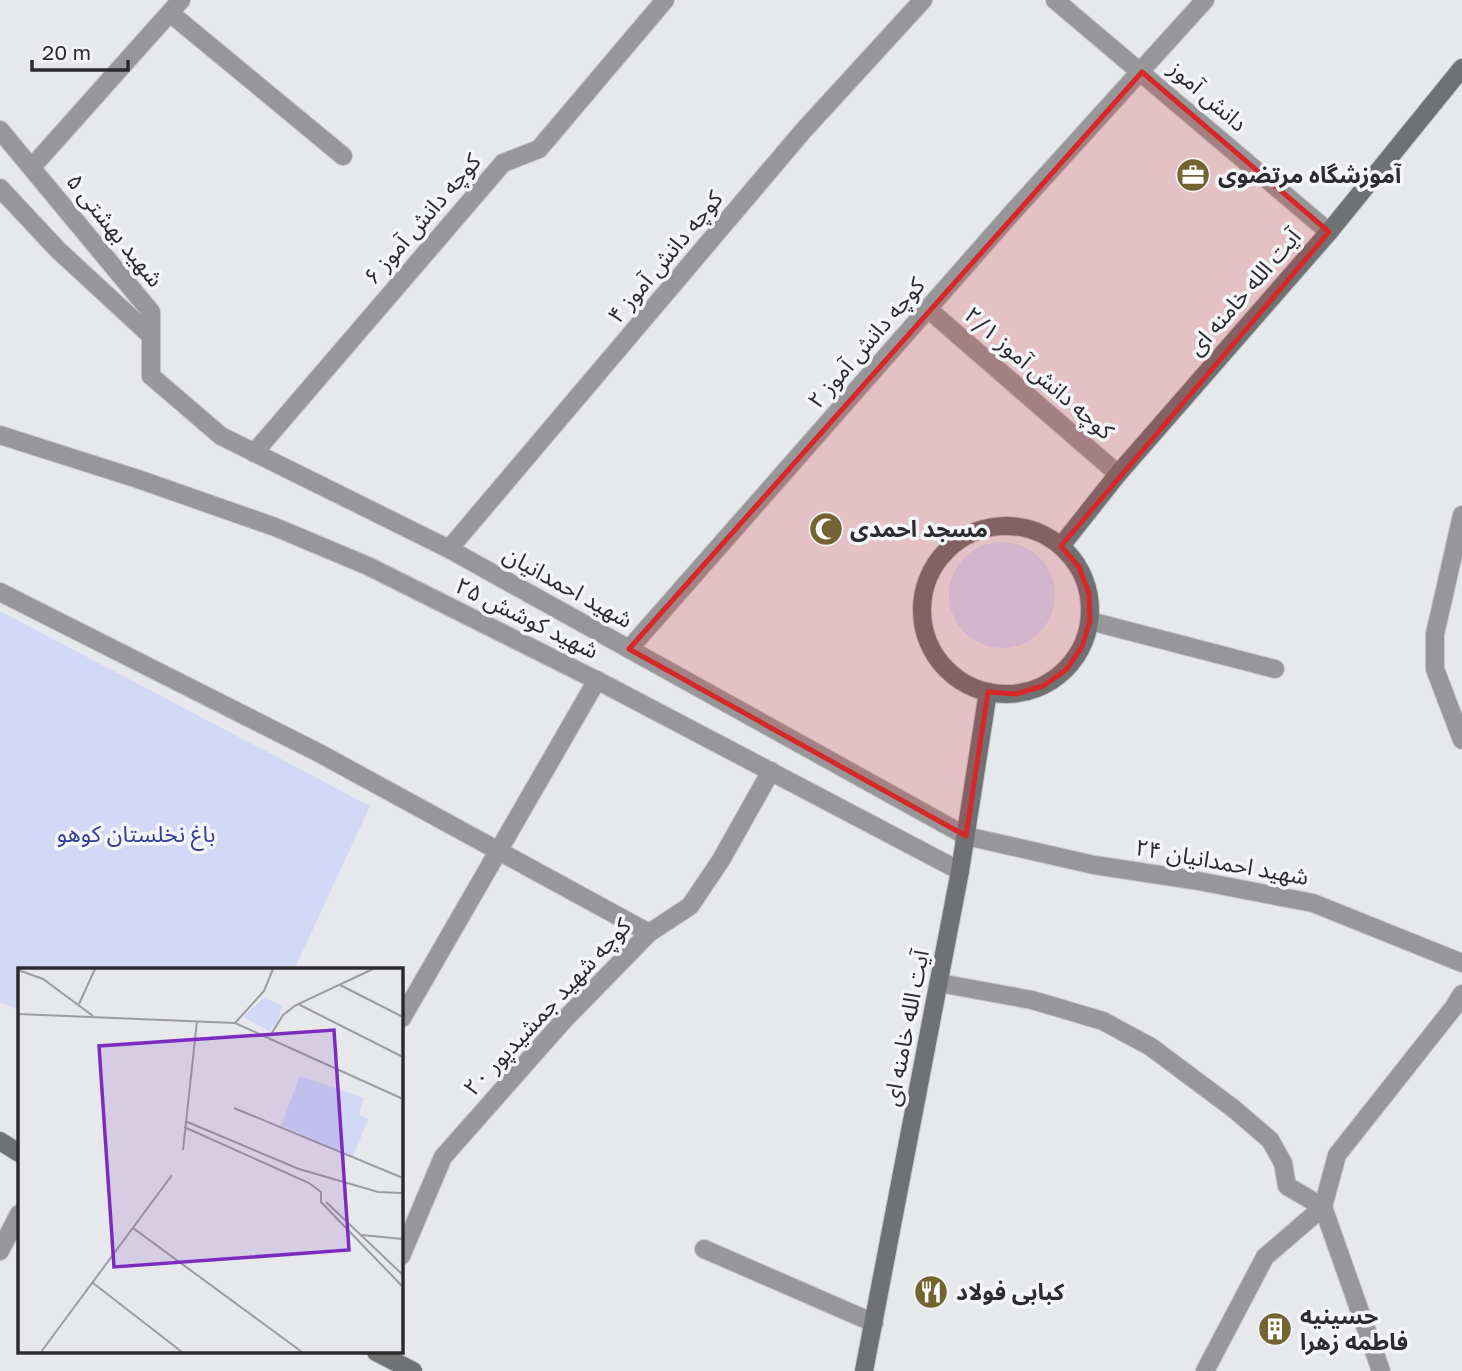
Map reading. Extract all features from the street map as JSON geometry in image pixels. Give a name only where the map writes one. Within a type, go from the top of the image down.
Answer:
[{"type":"main road","name":"آیت الله خامنه ای","points":[[1061,545],[1118,474],[1329,232],[1462,68]]},
{"type":"main road","points":[[1010,526],[1037,531],[1061,545],[1079,567],[1089,593],[1090,621],[1082,647],[1066,670],[1043,686],[1016,694],[988,692],[962,682],[941,664],[936,656],[927,640],[921,613],[925,585],[937,560],[957,541],[982,529],[1010,526]]},
{"type":"main road","name":"آیت الله خامنه ای","points":[[864,1371],[960,871],[988,692]]},
{"type":"main road","points":[[0,1142],[18,1152]]},
{"type":"main road","points":[[379,1354],[401,1368]]},
{"type":"street","name":"کوچه دانش آموز ۶","points":[[254,453],[503,163],[539,149],[665,0]]},
{"type":"street","name":"کوچه دانش آموز ۴","points":[[449,550],[803,131],[923,0]]},
{"type":"street","name":"دانش آموز","points":[[1055,0],[1329,232]]},
{"type":"street","name":"کوچه دانش آموز ۲","points":[[629,649],[1012,213],[1205,0]]},
{"type":"street","points":[[32,167],[176,6],[343,156]]},
{"type":"street","name":"شهید بهشتی ۵","points":[[0,130],[151,312],[150,376]]},
{"type":"street","points":[[0,188],[58,250],[151,336]]},
{"type":"street","name":"کوچه دانش آموز ۲/۱","points":[[928,309],[1118,474]]},
{"type":"street","name":"شهید احمدانیان","points":[[150,376],[221,436],[449,550],[966,836]]},
{"type":"street","name":"شهید کوشش ۲۵","points":[[0,435],[275,527],[368,566],[597,680],[960,871]]},
{"type":"street","points":[[1462,515],[1435,634],[1435,669],[1462,740]]},
{"type":"street","points":[[0,592],[319,753],[649,933]]},
{"type":"street","points":[[1090,621],[1275,669]]},
{"type":"street","points":[[402,1018],[597,680]]},
{"type":"street","name":"کوچه شهید جمشیدپور ۲۰","points":[[402,1254],[443,1157],[564,1020],[649,933],[690,906],[721,860],[771,772]]},
{"type":"street","name":"شهید احمدانیان ۲۴","points":[[966,836],[1094,865],[1193,880],[1313,903],[1462,963]]},
{"type":"street","points":[[939,983],[1032,1000],[1104,1021],[1151,1047],[1234,1109],[1270,1140],[1283,1163],[1287,1186],[1323,1208]]},
{"type":"street","points":[[1381,1371],[1323,1208],[1337,1155],[1459,1004]]},
{"type":"street","points":[[1205,1371],[1265,1257],[1323,1208]]},
{"type":"street","points":[[0,1251],[18,1216]]},
{"type":"street","points":[[705,1249],[874,1323]]},
{"type":"highlighted area","points":[[1142,72],[1329,232],[1061,546],[1079,567],[1089,593],[1090,621],[1082,647],[1066,670],[1043,686],[1016,694],[988,692],[966,836],[629,649]]},
{"type":"green space","points":[[1002,542],[1022,546],[1039,558],[1051,575],[1055,595],[1051,615],[1039,632],[1022,644],[1002,648],[982,644],[965,632],[953,615],[949,595],[953,575],[965,558],[982,546]]},
{"type":"green space","name":"باغ نخلستان کوهو","points":[[0,611],[370,806],[295,968],[18,968],[18,1010],[0,1002]]},
{"type":"place","name":"آموزشگاه مرتضوی","points":[[1193,175]]},
{"type":"place","name":"مسجد احمدی","points":[[826,529]]},
{"type":"place","name":"کبابی فولاد","points":[[931,1292]]},
{"type":"place","name":"حسینیه فاطمه زهرا","points":[[1275,1329]]}]
